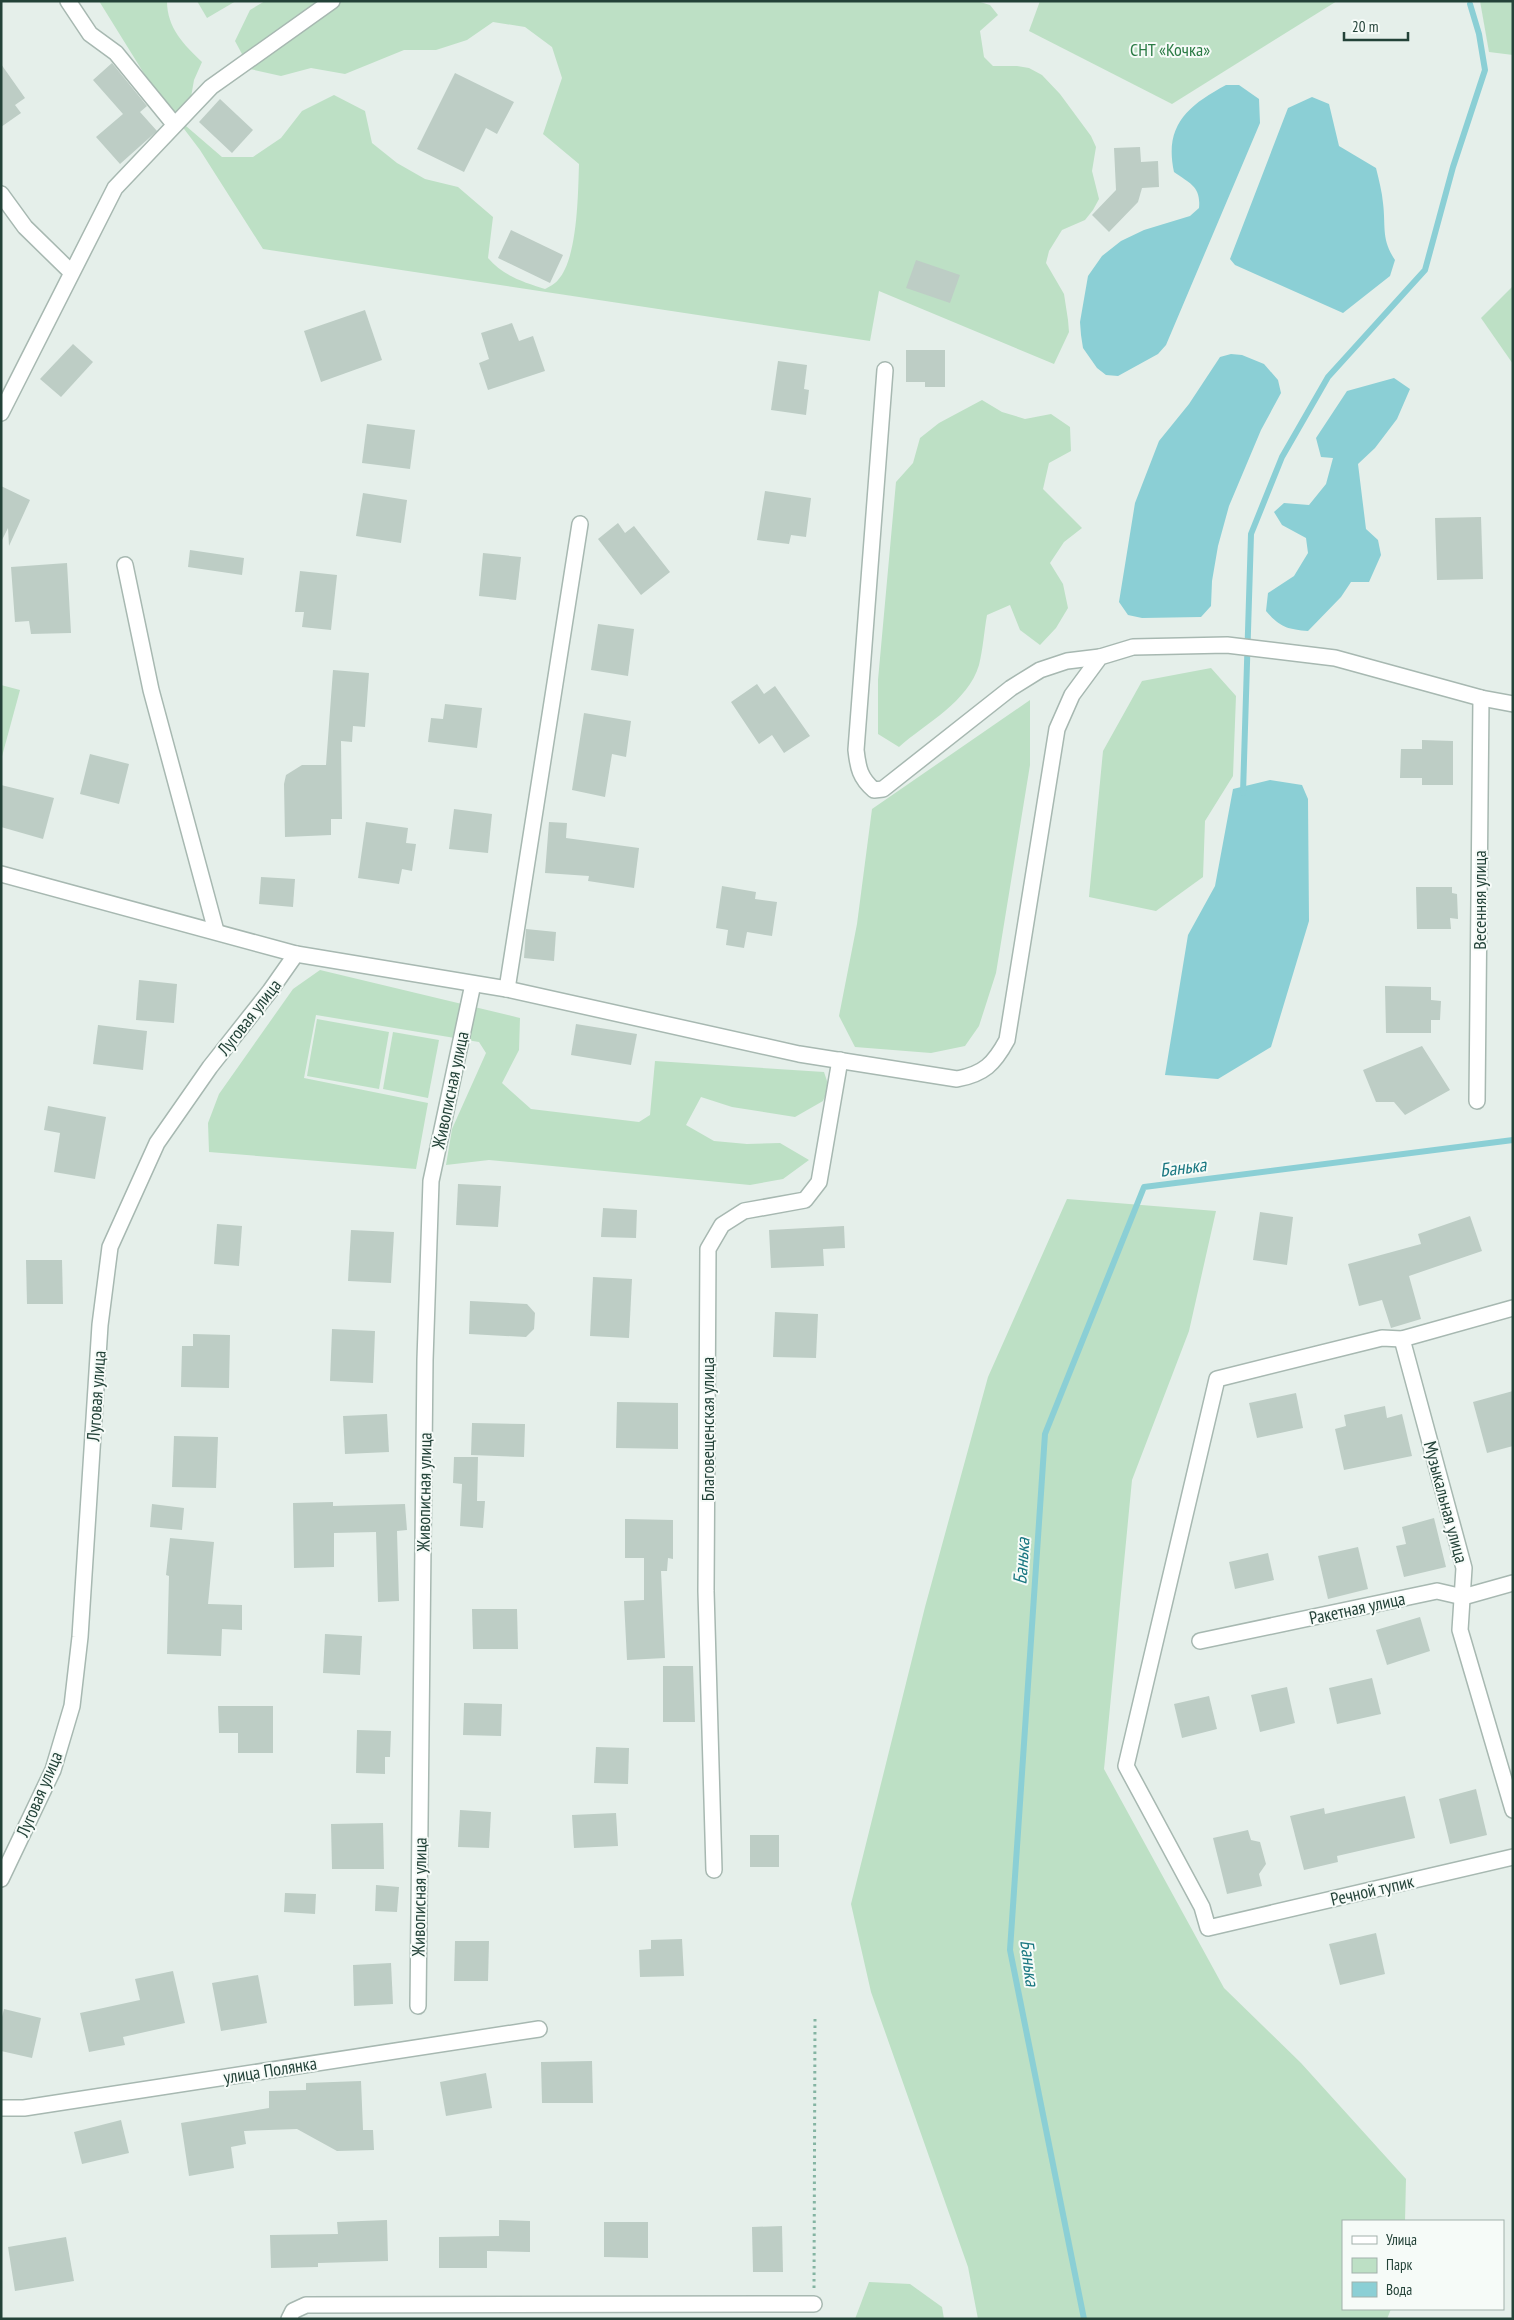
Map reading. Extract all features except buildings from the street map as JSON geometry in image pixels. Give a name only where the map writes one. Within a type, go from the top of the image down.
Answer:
[{"type":"street","points":[[68,1],[90,34],[116,53],[176,122]]},
{"type":"street","points":[[1,413],[115,188],[210,87],[332,1]]},
{"type":"street","points":[[1,194],[25,227],[71,272]]},
{"type":"street","points":[[886,370],[856,750],[858,773],[865,783],[874,790],[883,789],[1011,688],[1040,670],[1067,661],[1100,657],[1133,647],[1227,645],[1335,658],[1480,698],[1513,704]]},
{"type":"street","points":[[507,989],[580,524]]},
{"type":"street","points":[[125,565],[152,690],[216,931]]},
{"type":"street","points":[[1,874],[296,954],[507,989],[799,1054],[956,1079],[973,1076],[987,1068],[998,1057],[1007,1040],[1057,729],[1072,695],[1100,657]]},
{"type":"street","name":"Весенняя улица","points":[[1477,1101],[1480,698]]},
{"type":"street","name":"Луговая улица","points":[[1,1879],[53,1770],[72,1706],[80,1637],[100,1325],[110,1247],[157,1143],[210,1067],[270,991],[296,954]]},
{"type":"street","name":"Живописная улица","points":[[418,2006],[426,1360],[431,1180],[474,984]]},
{"type":"street","name":"Благовещенская улица","points":[[714,1870],[706,1591],[708,1249],[722,1226],[744,1210],[805,1200],[819,1182],[840,1060]]},
{"type":"street","points":[[1402,1339],[1513,1308]]},
{"type":"street","name":"Речной тупик","points":[[1402,1339],[1382,1338],[1217,1379],[1126,1766],[1202,1907],[1208,1928],[1513,1857]]},
{"type":"street","name":"Музыкальная улица","points":[[1402,1339],[1464,1568],[1460,1630],[1513,1810]]},
{"type":"street","name":"Ракетная улица","points":[[1200,1641],[1437,1591],[1463,1596],[1513,1583]]},
{"type":"street","name":"улица Полянка","points":[[1,2108],[24,2108],[539,2029]]},
{"type":"street","points":[[289,2319],[293,2311],[306,2305],[814,2304]]},
{"type":"path","points":[[814,2304],[815,2020]]},
{"type":"green space","points":[[99,1],[167,1],[173,28],[202,62],[194,80],[186,126],[222,157],[253,157],[281,138],[302,111],[334,95],[365,111],[372,143],[397,163],[425,179],[458,187],[493,217],[488,258],[507,274],[545,289],[558,280],[565,270],[570,257],[576,225],[579,164],[543,134],[562,78],[552,47],[525,27],[493,22],[467,40],[436,50],[404,50],[345,74],[311,68],[281,76],[250,69],[235,41],[250,10],[265,1],[977,1],[990,5],[998,15],[980,31],[984,57],[993,66],[1029,68],[1042,75],[1060,94],[1091,136],[1096,147],[1092,171],[1099,199],[1085,220],[1062,230],[1049,251],[1046,263],[1064,294],[1069,332],[1054,364],[879,291],[870,341],[263,249],[200,150],[153,88]]},
{"type":"green space","points":[[197,1],[236,1],[207,18]]},
{"type":"green space","name":"СНТ «Кочка»","points":[[1040,1],[1337,1],[1172,104],[1029,31]]},
{"type":"green space","points":[[1480,1],[1513,1],[1513,55],[1489,52]]},
{"type":"green space","points":[[1513,286],[1513,364],[1481,318]]},
{"type":"green space","points":[[982,400],[1002,412],[1025,419],[1051,414],[1070,427],[1071,451],[1049,463],[1043,489],[1082,528],[1064,542],[1050,563],[1063,584],[1068,608],[1056,628],[1040,645],[1020,630],[1010,605],[987,615],[979,665],[974,678],[966,690],[945,711],[899,747],[878,734],[878,680],[896,482],[913,463],[920,438],[939,423]]},
{"type":"green space","points":[[1211,668],[1236,696],[1233,776],[1205,821],[1203,877],[1156,911],[1089,897],[1103,751],[1142,681]]},
{"type":"green space","points":[[1,685],[20,690],[1,760]]},
{"type":"green space","points":[[1030,700],[1030,765],[996,973],[979,1026],[965,1046],[931,1053],[855,1047],[839,1016],[857,924],[872,809]]},
{"type":"green space","points":[[320,970],[520,1018],[519,1050],[502,1083],[531,1109],[639,1122],[650,1115],[655,1061],[824,1072],[829,1087],[823,1101],[795,1117],[732,1107],[701,1097],[686,1125],[714,1141],[747,1144],[780,1143],[809,1160],[783,1179],[750,1185],[489,1160],[446,1165],[452,1129],[486,1053],[479,1042],[316,1015],[304,1078],[428,1103],[416,1169],[209,1152],[208,1123],[219,1094],[293,989]]},
{"type":"green space","points":[[317,1019],[389,1032],[379,1089],[307,1076]]},
{"type":"green space","points":[[393,1032],[439,1040],[428,1098],[383,1089]]},
{"type":"green space","points":[[1067,1199],[1216,1211],[1189,1331],[1132,1480],[1104,1769],[1224,1988],[1301,2063],[1406,2179],[1405,2220],[1342,2220],[1342,2310],[1391,2310],[1387,2319],[978,2319],[968,2267],[871,1992],[851,1904],[925,1607],[988,1377]]},
{"type":"green space","points":[[869,2282],[910,2284],[942,2307],[944,2319],[855,2319]]},
{"type":"water","points":[[1226,85],[1239,85],[1259,99],[1260,123],[1166,345],[1158,354],[1118,376],[1106,375],[1097,368],[1083,348],[1080,322],[1088,276],[1102,256],[1121,241],[1144,230],[1190,216],[1199,208],[1198,195],[1194,187],[1174,172],[1172,142],[1182,119],[1190,110],[1200,101]]},
{"type":"water","points":[[1312,97],[1329,104],[1339,146],[1376,168],[1383,199],[1386,239],[1395,260],[1390,276],[1343,313],[1235,265],[1230,259],[1288,108]]},
{"type":"water","points":[[1231,354],[1242,355],[1264,364],[1278,380],[1281,393],[1261,430],[1229,506],[1218,546],[1212,581],[1211,606],[1201,617],[1142,618],[1128,615],[1119,602],[1135,503],[1159,441],[1189,404],[1220,357]]},
{"type":"water","points":[[1394,378],[1410,389],[1397,419],[1375,448],[1358,464],[1366,529],[1378,540],[1381,555],[1369,582],[1351,582],[1341,597],[1308,631],[1284,626],[1266,611],[1268,593],[1294,576],[1308,553],[1306,538],[1282,525],[1274,512],[1284,503],[1309,505],[1326,484],[1333,458],[1321,457],[1316,438],[1347,391]]},
{"type":"water","points":[[1270,780],[1302,785],[1308,799],[1309,921],[1271,1047],[1218,1079],[1165,1075],[1188,935],[1215,886],[1233,789]]},
{"type":"waterway","points":[[1243,793],[1251,534],[1282,457],[1328,377],[1425,270],[1453,167],[1485,70],[1479,34],[1470,4]]},
{"type":"waterway","name":"Банька","points":[[1084,2319],[1010,1950],[1045,1434],[1144,1187],[1513,1140]]}]
